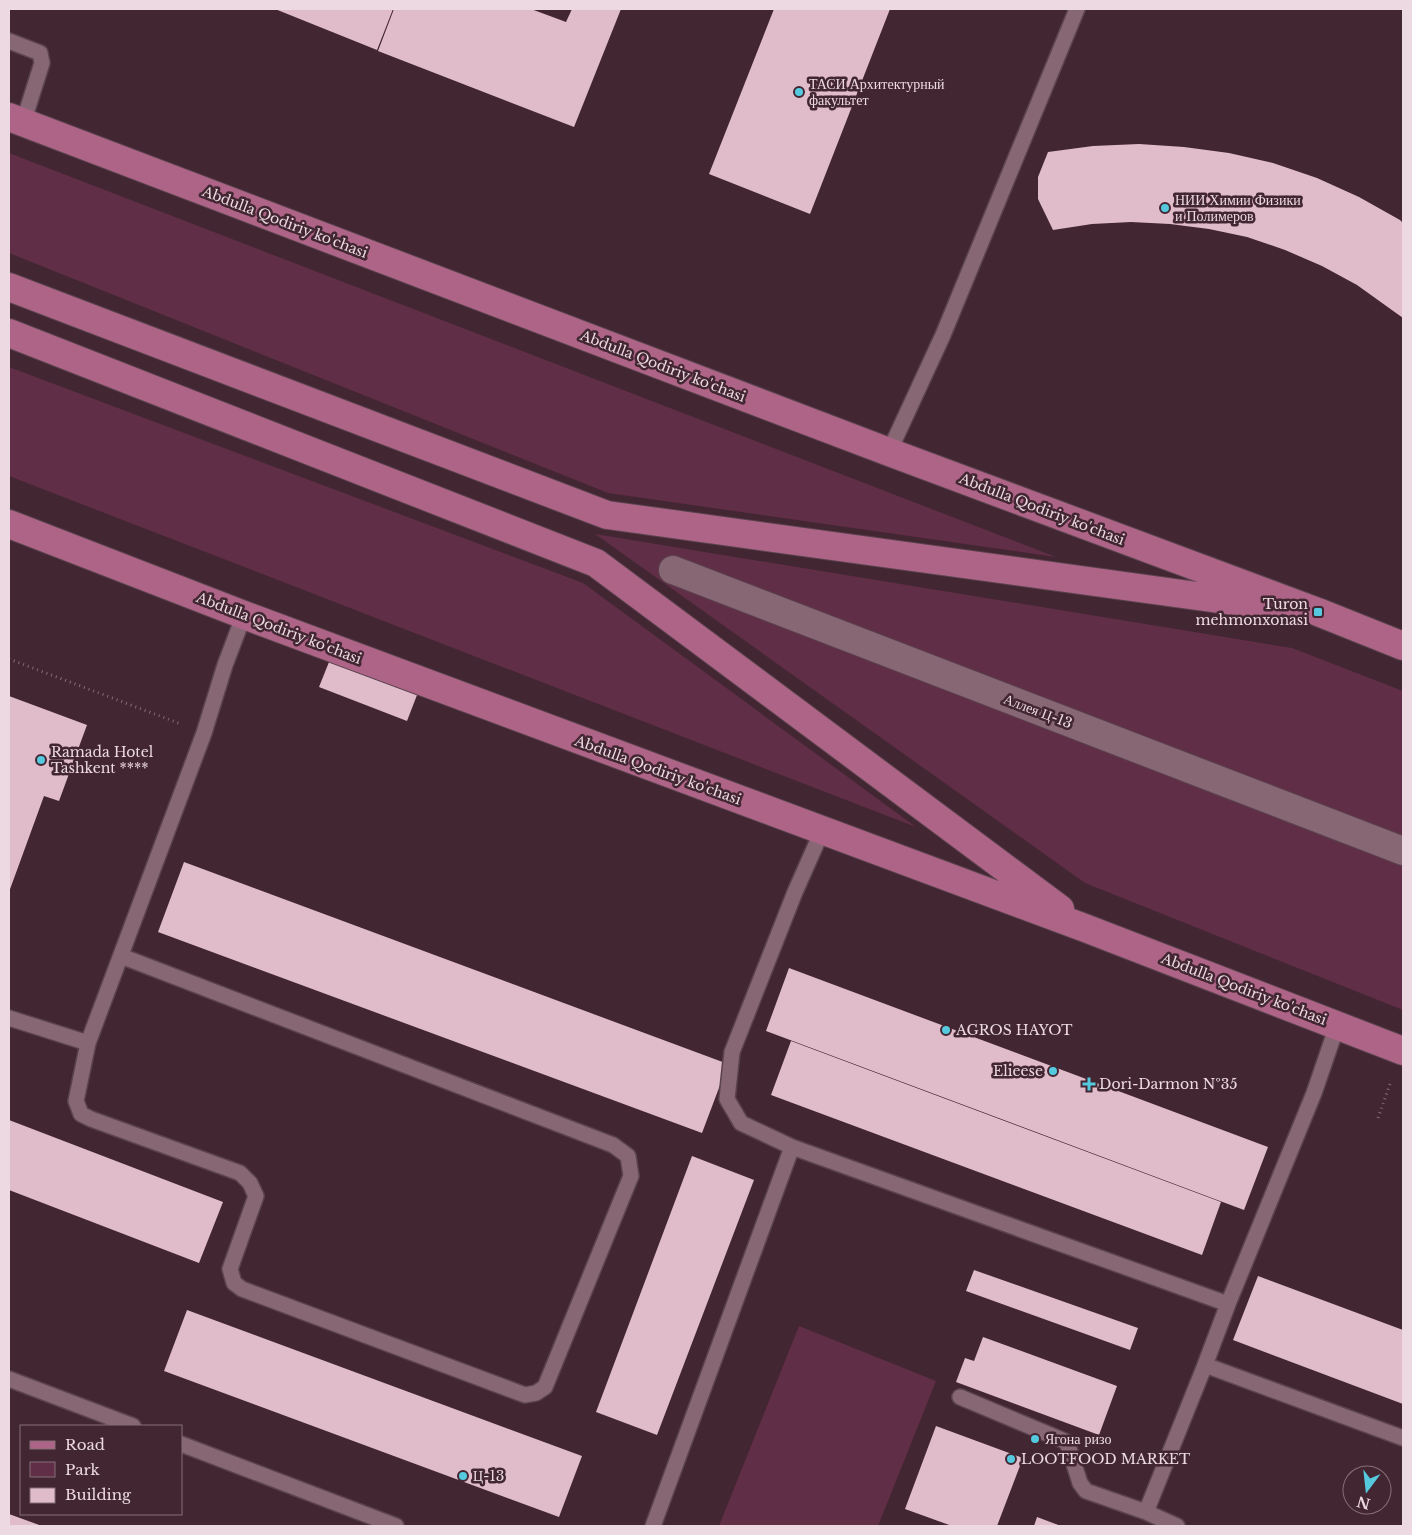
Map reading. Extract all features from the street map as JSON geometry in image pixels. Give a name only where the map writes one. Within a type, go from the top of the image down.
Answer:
[{"type":"main road","name":"Abdulla Qodiriy ko'chasi","points":[[16,120],[889,452],[1318,612],[1403,646]]},
{"type":"main road","name":"Abdulla Qodiriy ko'chasi","points":[[9,287],[607,515],[1318,612]]},
{"type":"main road","name":"Abdulla Qodiriy ko'chasi","points":[[9,333],[596,563],[1085,928]]},
{"type":"main road","name":"Abdulla Qodiriy ko'chasi","points":[[9,524],[244,616],[1085,928],[1403,1051]]},
{"type":"street","name":"Аллея Ц-13","points":[[673,570],[1403,851]]},
{"type":"lane","points":[[889,452],[943,335],[1077,9]]},
{"type":"lane","points":[[9,40],[40,53],[42,63],[16,120]]},
{"type":"lane","points":[[122,956],[613,1145],[628,1156],[630,1176],[545,1387],[536,1393],[524,1395],[242,1289],[234,1283],[230,1269],[256,1196],[250,1183],[240,1173],[81,1114],[76,1101],[88,1043],[204,733],[244,616]]},
{"type":"lane","points":[[822,831],[795,892],[732,1052],[727,1099],[742,1123],[792,1147],[1228,1304]]},
{"type":"lane","points":[[9,1018],[88,1043]]},
{"type":"lane","points":[[1146,1512],[1314,1093],[1337,1026]]},
{"type":"lane","points":[[653,1526],[792,1147]]},
{"type":"lane","points":[[1205,1365],[1403,1438]]},
{"type":"lane","points":[[9,1379],[131,1425]]},
{"type":"lane","points":[[960,1397],[1067,1442],[1080,1483],[1086,1491],[1146,1512],[1177,1526]]},
{"type":"lane","points":[[182,1444],[396,1526]]},
{"type":"path","points":[[9,659],[204,733]]},
{"type":"path","points":[[1378,1118],[1390,1084]]},
{"type":"green space","points":[[9,153],[1056,557],[608,493],[9,253]]},
{"type":"green space","points":[[9,367],[583,583],[916,827],[9,476]]},
{"type":"green space","points":[[595,534],[1292,648],[1403,691],[1403,1010],[1085,883]]},
{"type":"green space","points":[[799,1326],[936,1381],[878,1526],[719,1526]]},
{"type":"building","points":[[275,9],[393,9],[377,50]]},
{"type":"building","points":[[394,9],[531,9],[566,22],[572,9],[621,9],[574,127],[378,51]]},
{"type":"building","name":"ТАСИ Архитектурный факультет","points":[[774,9],[890,9],[810,214],[709,174]]},
{"type":"building","points":[[1139,144],[1229,153],[1273,163],[1317,178],[1359,197],[1400,220],[1403,223],[1403,318],[1357,285],[1322,266],[1285,250],[1247,237],[1209,229],[1131,222],[1092,224],[1053,230],[1038,199],[1038,177],[1048,152],[1093,146]]},
{"type":"building","points":[[329,662],[417,695],[407,721],[319,687]]},
{"type":"building","name":"Ramada Hotel Tashkent ****","points":[[9,696],[87,725],[59,801],[44,796],[9,892]]},
{"type":"building","points":[[184,862],[728,1064],[702,1133],[158,932]]},
{"type":"building","points":[[789,968],[1268,1147],[1244,1210],[766,1031]]},
{"type":"building","points":[[791,1041],[1221,1202],[1202,1255],[771,1095]]},
{"type":"building","points":[[9,1120],[223,1202],[199,1263],[9,1190]]},
{"type":"building","points":[[692,1156],[754,1180],[657,1435],[596,1412]]},
{"type":"building","points":[[974,1270],[1138,1328],[1130,1350],[966,1291]]},
{"type":"building","points":[[1258,1276],[1403,1330],[1403,1404],[1233,1340]]},
{"type":"building","points":[[187,1310],[582,1456],[559,1517],[164,1371]]},
{"type":"building","points":[[983,1337],[1117,1386],[1099,1435],[956,1382],[965,1358],[974,1361]]},
{"type":"building","points":[[936,1426],[1023,1458],[997,1526],[952,1526],[905,1509]]},
{"type":"building","points":[[9,1514],[42,1526],[9,1526]]},
{"type":"building","points":[[1037,1517],[1061,1526],[1034,1526]]},
{"type":"place","name":"ТАСИ Архитектурный факультет","points":[[799,92]]},
{"type":"place","name":"НИИ Химии Физики и Полимеров","points":[[1165,208]]},
{"type":"place","name":"Turon mehmonxonasi","points":[[1318,612]]},
{"type":"place","name":"Ramada Hotel Tashkent ****","points":[[41,760]]},
{"type":"place","name":"AGROS HAYOT","points":[[946,1030]]},
{"type":"place","name":"Elieese","points":[[1053,1071]]},
{"type":"place","name":"Dori-Darmon №35","points":[[1089,1084]]},
{"type":"place","name":"Ягона ризо","points":[[1035,1439]]},
{"type":"place","name":"LOOTFOOD MARKET","points":[[1011,1459]]},
{"type":"place","name":"Ц-13","points":[[463,1476]]}]
